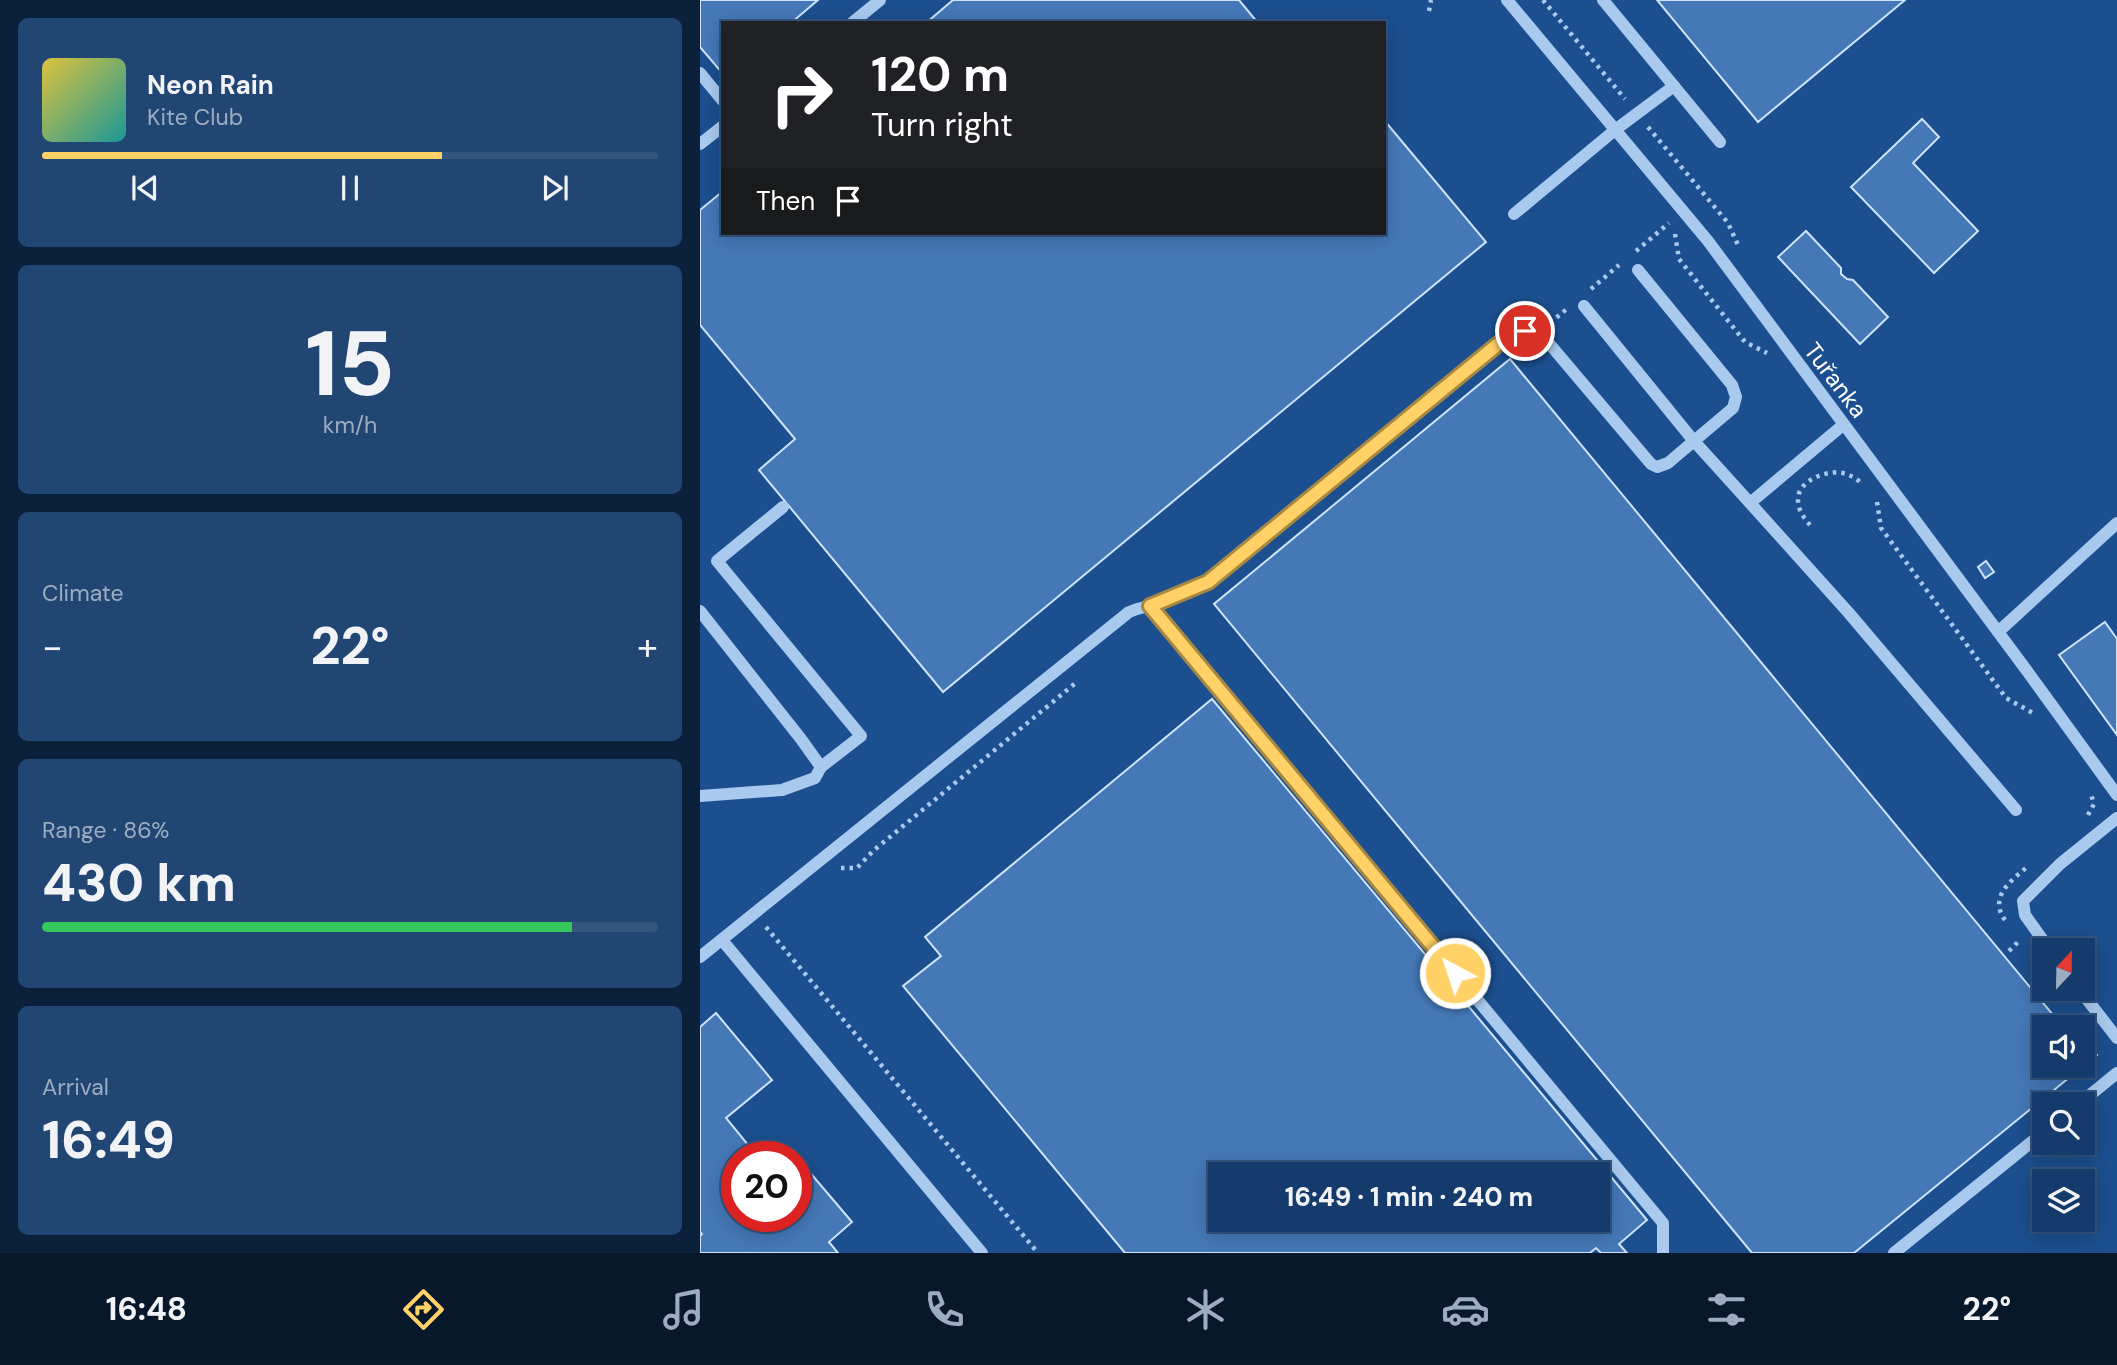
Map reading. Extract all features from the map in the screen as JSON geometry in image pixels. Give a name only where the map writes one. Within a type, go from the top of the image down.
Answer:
[{"type":"street","points":[[854,21],[880,0]]},
{"type":"street","name":"Tuřanka","points":[[1507,0],[1708,241],[2117,795]]},
{"type":"street","points":[[1603,0],[1720,142]]},
{"type":"street","points":[[700,73],[721,99]]},
{"type":"street","points":[[1514,214],[1615,130],[1674,86]]},
{"type":"street","points":[[700,144],[721,128]]},
{"type":"street","points":[[700,957],[1129,612],[1208,582],[1516,332],[1537,334],[1547,341],[1651,464],[1657,467],[1668,463],[1733,408],[1736,397],[1732,385],[1638,270]]},
{"type":"street","points":[[1584,306],[1693,440],[1847,612],[2016,810]]},
{"type":"street","points":[[1750,503],[1843,425]]},
{"type":"street","points":[[700,796],[782,790],[815,778],[821,767],[861,736],[717,561],[783,507]]},
{"type":"street","points":[[1998,632],[2117,523]]},
{"type":"street","points":[[1150,606],[1663,1223],[1663,1253]]},
{"type":"street","points":[[700,611],[821,767]]},
{"type":"street","points":[[2041,938],[2025,915],[2023,901],[2060,864],[2117,818]]},
{"type":"street","points":[[722,940],[982,1253]]},
{"type":"street","points":[[2088,1001],[2117,1038]]},
{"type":"street","points":[[2094,1092],[2117,1073]]},
{"type":"street","points":[[1894,1253],[2032,1142]]},
{"type":"path","points":[[1429,11],[1431,0]]},
{"type":"path","points":[[1661,214],[1675,230],[1679,258],[1737,332],[1745,342],[1771,354]]},
{"type":"path","points":[[1810,525],[1798,504],[1801,489],[1816,478],[1838,472],[1858,480],[1867,488],[1852,467]]},
{"type":"path","points":[[1873,494],[1877,500],[1881,528],[2006,698],[2034,713]]},
{"type":"path","points":[[836,869],[857,868],[873,851],[1084,676]]},
{"type":"path","points":[[2080,822],[2088,816],[2094,804],[2089,788]]},
{"type":"path","points":[[2009,924],[1999,909],[1999,899],[2008,883],[2029,865]]},
{"type":"path","points":[[754,913],[1038,1253]]},
{"type":"path","points":[[769,931],[770,922]]},
{"type":"path","points":[[2009,951],[2021,940],[2015,932]]},
{"type":"building","points":[[700,0],[818,0],[793,21],[721,21],[721,72],[700,47]]},
{"type":"building","points":[[953,0],[1239,0],[1256,21],[928,21]]},
{"type":"building","points":[[1657,0],[1905,0],[1758,122]]},
{"type":"building","points":[[1922,119],[1939,137],[1913,163],[1978,231],[1934,273],[1851,187]]},
{"type":"building","points":[[1386,122],[1486,242],[943,692],[759,470],[795,439],[700,325],[700,210],[721,193],[721,235],[1386,235]]},
{"type":"building","points":[[1806,231],[1841,268],[1841,274],[1853,280],[1888,317],[1860,344],[1778,257]]},
{"type":"building","points":[[1510,359],[2032,990],[2032,1001],[2041,1001],[2053,1015],[2032,1015],[2032,1078],[2069,1078],[2052,1092],[2032,1092],[2032,1108],[1854,1253],[1752,1253],[1214,604]]},
{"type":"building","points":[[1986,561],[1994,572],[1985,578],[1978,567]]},
{"type":"building","points":[[2105,622],[2117,639],[2117,735],[2059,655]]},
{"type":"building","points":[[1212,699],[1599,1162],[1208,1162],[1208,1232],[1610,1232],[1610,1176],[1647,1220],[1619,1244],[1627,1253],[1601,1253],[1596,1248],[1590,1253],[1125,1253],[903,986],[941,956],[925,937]]},
{"type":"building","points":[[716,1013],[772,1080],[726,1118],[745,1141],[721,1141],[721,1232],[812,1232],[812,1175],[852,1222],[829,1242],[838,1253],[700,1253],[700,1027]]},
{"type":"route","points":[[1455,973],[1150,606],[1208,582],[1506,337],[1525,331]]}]
